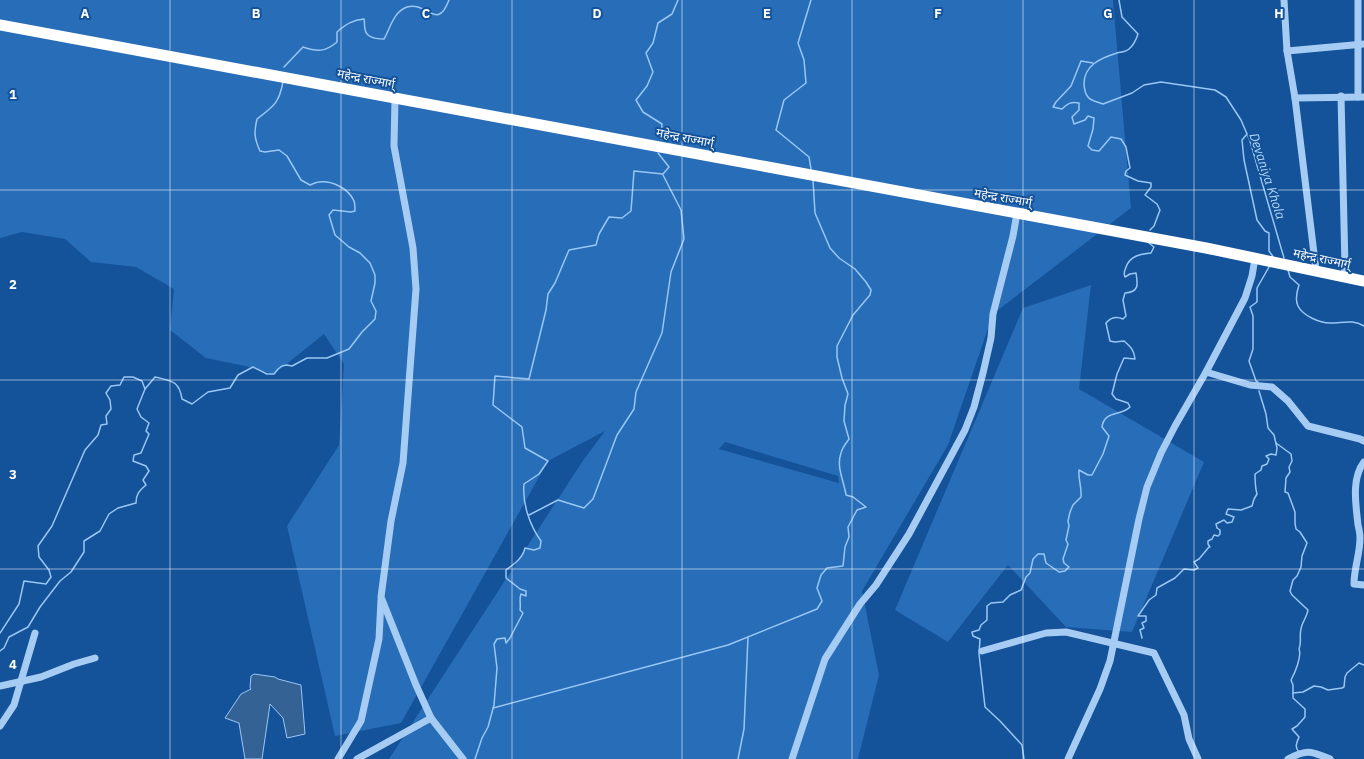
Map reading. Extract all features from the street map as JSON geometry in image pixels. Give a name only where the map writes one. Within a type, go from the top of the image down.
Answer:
[{"type":"highway","name":"महेन्द्र राज्मार्ग्","points":[[0,25],[1017,213],[1297,266],[1364,281]]},
{"type":"street","points":[[1284,0],[1287,51],[1295,98],[1316,270]]},
{"type":"street","points":[[1295,98],[1341,96],[1361,97],[1360,0]]},
{"type":"street","points":[[1287,51],[1361,44]]},
{"type":"street","points":[[1341,96],[1346,267],[1344,277]]},
{"type":"street","points":[[338,759],[361,721],[379,639],[381,598],[391,521],[403,463],[416,289],[413,248],[394,146],[395,98]]},
{"type":"street","points":[[792,759],[825,659],[860,604],[876,585],[909,534],[965,430],[974,407],[983,372],[991,338],[993,314],[1013,236],[1017,213]]},
{"type":"street","points":[[1068,759],[1102,683],[1110,661],[1146,487],[1175,426],[1206,372],[1245,298],[1252,276],[1255,258]]},
{"type":"street","points":[[1206,372],[1253,386],[1272,387],[1288,401],[1308,426],[1364,441]]},
{"type":"street","points":[[1364,462],[1359,468],[1357,478],[1356,506],[1360,536],[1359,553],[1354,572],[1354,584],[1364,585]]},
{"type":"street","points":[[381,598],[431,718],[463,759]]},
{"type":"street","points":[[982,651],[1046,633],[1066,632],[1154,653],[1184,715],[1189,739],[1198,759]]},
{"type":"street","points":[[0,726],[14,706],[35,633]]},
{"type":"street","points":[[0,686],[41,677],[74,664],[96,658]]},
{"type":"street","points":[[357,759],[431,718]]},
{"type":"street","points":[[1288,759],[1298,754],[1311,751],[1330,759]]},
{"type":"shaded area","points":[[0,0],[1113,0],[1131,208],[993,314],[948,445],[862,591],[879,675],[858,759],[389,759],[582,462],[605,431],[548,461],[401,723],[335,736],[287,526],[339,445],[344,364],[324,334],[274,374],[206,358],[170,330],[174,289],[136,267],[91,262],[65,239],[22,232],[0,238]],"holes":[[[725,442],[838,476],[839,483],[719,449]]]},
{"type":"shaded area","points":[[1091,285],[1079,389],[1204,462],[1132,632],[1066,627],[1008,565],[948,642],[895,610],[1023,308]]},
{"type":"shaded area","points":[[254,674],[275,677],[301,685],[305,734],[287,738],[283,718],[270,704],[262,759],[245,759],[239,723],[225,718],[241,694],[251,689],[251,676]]},
{"type":"waterway","points":[[284,67],[303,47],[313,50],[329,48],[337,42],[337,32],[353,21],[364,19],[367,34],[375,38],[384,39],[392,21],[402,9],[414,6],[436,15],[440,14],[445,9],[449,0]]},
{"type":"waterway","points":[[661,139],[662,124],[643,112],[636,100],[647,86],[653,72],[646,53],[653,43],[658,23],[672,14],[678,0]]},
{"type":"waterway","points":[[811,0],[798,43],[804,60],[806,83],[784,100],[776,130],[809,157],[811,169]]},
{"type":"waterway","name":"Devaniya Khola","points":[[1119,0],[1122,17],[1138,34],[1134,44],[1128,50],[1105,57],[1090,67],[1085,77],[1084,84],[1087,96],[1092,100],[1103,104],[1132,93],[1144,85],[1161,82],[1215,90],[1226,97],[1241,120],[1250,141],[1284,258]]},
{"type":"waterway","points":[[1093,63],[1081,61],[1071,86],[1053,107],[1062,109],[1069,103],[1079,103],[1079,110],[1072,117],[1074,124],[1085,120],[1088,116],[1094,118],[1093,129],[1088,146],[1092,150],[1099,151],[1111,137],[1121,139],[1126,147],[1130,168],[1126,171],[1125,175],[1138,181],[1151,183],[1151,187],[1145,195],[1157,204],[1160,210],[1154,226],[1150,230]]},
{"type":"waterway","points":[[0,633],[19,604],[24,581],[46,584],[51,577],[49,570],[39,557],[38,546],[52,526],[85,450],[98,435],[101,425],[107,424],[106,416],[111,409],[110,400],[106,393],[111,386],[120,385],[124,377],[133,377],[142,381],[145,389],[155,377],[166,379],[173,382],[179,388],[182,399],[192,404],[208,392],[230,388],[238,375],[253,367],[267,374],[274,374],[282,366],[292,366],[307,358],[327,358],[349,349],[362,332],[375,319],[376,311],[371,301],[375,283],[375,275],[370,263],[360,253],[349,247],[335,235],[329,215],[333,210],[355,211],[352,197],[340,186],[329,182],[318,182],[310,185],[301,180],[287,156],[279,150],[265,152],[260,151],[258,146],[255,135],[257,119],[275,104],[280,95],[283,82]]},
{"type":"waterway","points":[[1247,134],[1242,140],[1244,160],[1257,220],[1265,231],[1269,233],[1269,251],[1274,258]]},
{"type":"waterway","points":[[475,759],[482,738],[488,727],[494,705],[497,668],[494,644],[497,639],[505,638],[506,643],[510,638],[523,613],[520,610],[521,594],[526,596],[526,591],[520,589],[506,578],[506,570],[520,558],[525,548],[534,550],[540,548],[541,541],[530,521],[524,499],[524,484],[539,474],[548,461],[525,448],[522,427],[493,405],[495,376],[529,379],[546,310],[548,294],[555,283],[569,250],[596,245],[599,234],[609,217],[622,218],[631,211],[634,171],[663,174],[669,167],[658,153]]},
{"type":"waterway","points":[[529,515],[558,500],[584,508],[593,499],[617,435],[634,409],[636,392],[662,333],[671,272],[684,239],[681,210],[663,175]]},
{"type":"waterway","points":[[493,708],[728,645],[817,609],[822,601],[817,588],[821,575],[827,568],[843,566],[845,547],[849,537],[848,527],[857,510],[866,507],[853,497],[846,495],[839,464],[842,451],[849,439],[844,421],[845,405],[848,394],[837,357],[837,346],[853,315],[870,295],[871,290],[855,269],[839,258],[830,248],[815,213],[813,180]]},
{"type":"waterway","points":[[1024,759],[1022,745],[985,707],[979,654],[980,639],[973,636],[972,632],[979,630],[981,625],[987,620],[987,606],[991,603],[1003,602],[1010,595],[1021,590],[1026,577],[1030,573],[1033,559],[1038,554],[1044,554],[1046,563],[1059,572],[1065,571],[1069,567],[1064,563],[1063,559],[1068,544],[1066,540],[1070,512],[1073,505],[1081,497],[1079,470],[1088,475],[1092,475],[1103,454],[1109,436],[1102,427],[1103,422],[1106,418],[1123,412],[1130,407],[1128,403],[1116,399],[1112,394],[1117,374],[1124,358],[1135,359],[1134,353],[1124,341],[1110,341],[1106,323],[1112,318],[1116,317],[1123,319],[1126,316],[1123,300],[1125,293],[1133,291],[1136,287],[1137,281],[1136,273],[1125,277],[1124,272],[1130,260],[1139,255],[1151,253],[1154,247],[1149,243]]},
{"type":"waterway","points":[[1258,382],[1256,381],[1249,361],[1253,349],[1253,316],[1250,307],[1257,302],[1257,288],[1269,267]]},
{"type":"waterway","name":"Devaniya Khola","points":[[1288,270],[1290,277],[1299,285],[1297,293],[1298,306],[1300,310],[1308,316],[1321,322],[1352,322],[1364,326]]},
{"type":"waterway","points":[[0,651],[4,648],[9,637],[28,627],[40,607],[60,581],[71,572],[84,552],[84,541],[100,531],[109,514],[118,508],[136,503],[138,493],[146,485],[143,480],[149,471],[146,466],[133,461],[134,455],[141,453],[149,434],[146,431],[149,423],[141,417],[137,409],[145,389]]},
{"type":"waterway","points":[[1142,638],[1140,630],[1144,628],[1142,623],[1146,621],[1146,616],[1138,616],[1149,600],[1156,595],[1157,588],[1175,578],[1184,569],[1194,570],[1198,568],[1194,562],[1199,559],[1210,547],[1208,541],[1212,539],[1214,535],[1218,536],[1220,534],[1220,530],[1217,528],[1216,524],[1224,520],[1227,523],[1232,522],[1234,517],[1226,514],[1228,509],[1241,510],[1252,506],[1257,494],[1255,474],[1261,470],[1262,466],[1267,464],[1269,459],[1266,456],[1271,454],[1276,455],[1277,448],[1274,435],[1268,428],[1266,414],[1259,391]]},
{"type":"waterway","points":[[1276,443],[1291,454],[1292,461],[1289,467],[1290,472],[1286,478],[1285,492],[1288,493],[1295,512],[1296,529],[1300,532],[1307,543],[1302,556],[1301,567],[1297,576],[1293,580],[1290,591],[1292,595],[1308,610],[1300,632],[1299,660],[1291,680],[1293,685],[1293,698],[1305,709],[1305,717],[1292,729],[1299,737],[1296,746],[1299,752]]},
{"type":"waterway","points":[[738,759],[744,729],[748,637]]},
{"type":"waterway","points":[[1293,693],[1303,692],[1314,686],[1328,690],[1342,688],[1344,687],[1347,673],[1359,663],[1364,665]]}]
